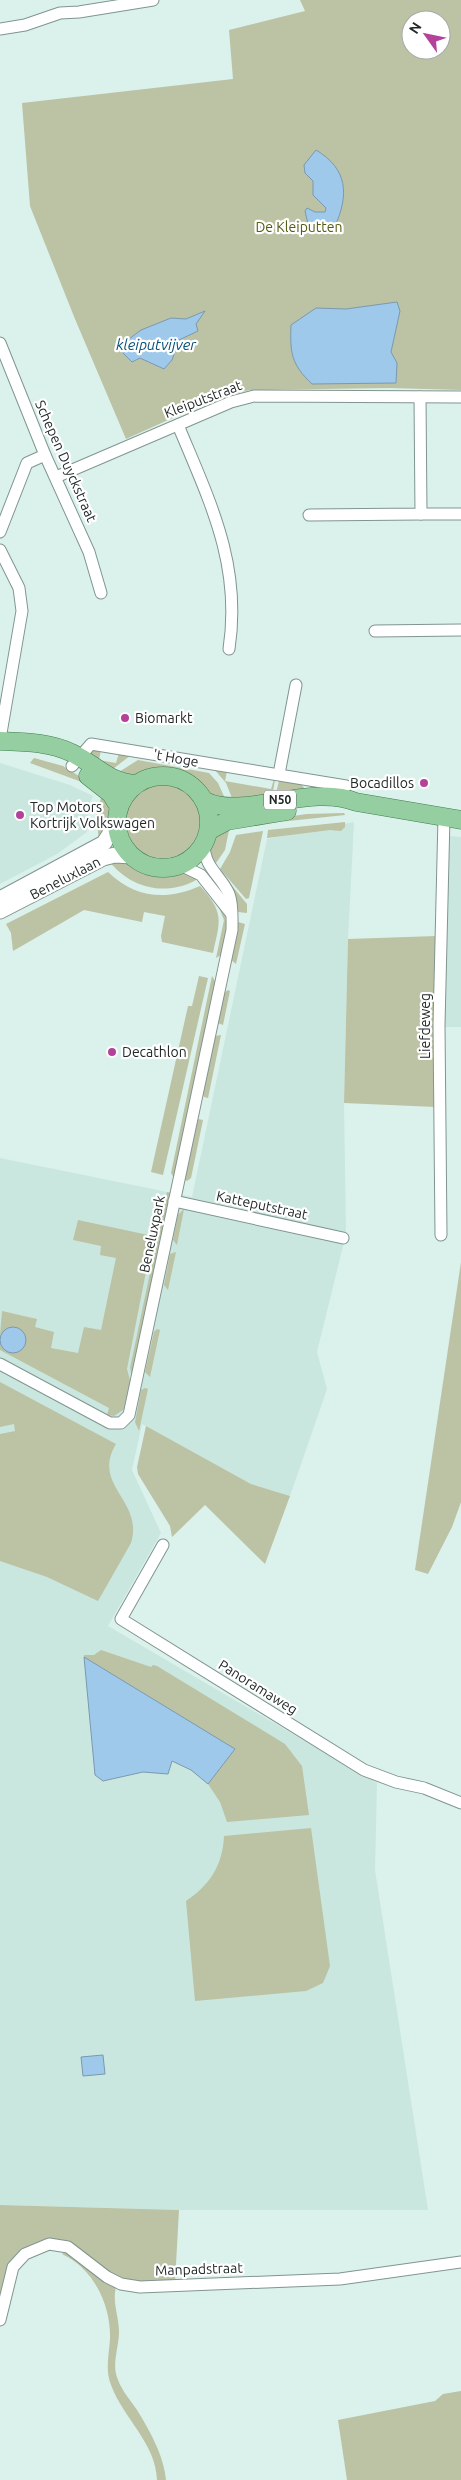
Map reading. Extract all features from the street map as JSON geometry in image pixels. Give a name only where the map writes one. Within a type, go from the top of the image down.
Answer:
[{"type":"main road","points":[[75,761],[119,782],[136,784]]},
{"type":"main road","points":[[75,761],[107,790],[118,816],[119,837],[132,856],[156,867],[180,865]]},
{"type":"main road","points":[[118,816],[124,798],[136,784],[155,776],[171,776],[192,785],[205,801],[207,837]]},
{"type":"main road","name":"N50","points":[[205,801],[226,807],[308,798],[342,797],[356,802],[452,818]]},
{"type":"main road","name":"N50","points":[[180,865],[194,856],[207,837],[234,819],[300,810],[341,809],[356,802]]},
{"type":"main road","name":"Beneluxlaan","points":[[0,899],[104,843],[118,816]]},
{"type":"main road","name":"Beneluxlaan","points":[[0,911],[103,858],[115,854],[132,856]]},
{"type":"street","points":[[0,29],[25,25],[60,13],[80,12],[153,0]]},
{"type":"street","name":"Schepen Duyckstraat","points":[[0,343],[44,455],[56,477],[89,552],[101,593]]},
{"type":"street","name":"Kleiputstraat","points":[[56,477],[231,402],[254,396],[461,397]]},
{"type":"street","points":[[420,397],[421,514]]},
{"type":"street","points":[[178,425],[221,533],[229,569],[231,637],[229,649]]},
{"type":"street","points":[[0,532],[28,463],[44,455]]},
{"type":"street","points":[[309,515],[461,514]]},
{"type":"street","points":[[0,550],[16,581],[22,599],[22,611],[0,740]]},
{"type":"street","points":[[375,631],[461,630]]},
{"type":"street","points":[[278,774],[296,685]]},
{"type":"street","name":"'t Hoge","points":[[75,761],[91,744],[346,786]]},
{"type":"street","name":"Liefdeweg","points":[[440,1235],[439,1025],[452,818]]},
{"type":"street","name":"Beneluxpark","points":[[0,1364],[110,1423],[117,1424],[124,1421],[130,1411],[232,930],[228,894],[207,862],[207,837]]},
{"type":"street","points":[[180,865],[201,875],[231,914]]},
{"type":"street","name":"Katteputstraat","points":[[174,1201],[344,1238]]},
{"type":"street","name":"Panoramaweg","points":[[163,1545],[121,1619],[364,1770],[396,1782],[424,1788],[461,1803]]},
{"type":"street","name":"Manpadstraat","points":[[0,2320],[13,2267],[25,2254],[49,2244],[68,2247],[108,2277],[122,2284],[140,2287],[340,2279],[461,2262]]},
{"type":"shaded area","points":[[0,763],[70,785],[93,796],[89,805],[87,832],[57,854],[0,884]]},
{"type":"shaded area","points":[[354,822],[348,939],[344,1103],[346,1234],[317,1352],[327,1389],[290,1496],[251,1484],[142,1424],[132,1470],[161,1533],[108,1626],[377,1783],[375,1870],[428,2210],[179,2210],[0,2205],[0,1158],[192,1197],[267,839]]},
{"type":"shaded area","points":[[449,836],[461,837],[461,1027],[442,1027]]},
{"type":"green space","name":"De Kleiputten","points":[[300,0],[461,0],[461,390],[390,388],[250,390],[219,397],[126,439],[30,206],[22,103],[233,79],[229,30],[305,11]]},
{"type":"green space","points":[[90,750],[101,750],[99,760],[116,763],[119,753],[131,755],[109,772],[88,757]]},
{"type":"green space","points":[[34,758],[63,766],[98,788],[30,763]]},
{"type":"green space","points":[[138,760],[209,773],[218,783],[227,803],[212,798],[193,779],[176,771],[153,771],[135,778],[114,775]]},
{"type":"green space","points":[[214,769],[227,771],[225,781],[271,789],[274,779],[272,798],[234,803],[226,783]]},
{"type":"green space","points":[[279,781],[301,784],[309,794],[275,797]]},
{"type":"green space","points":[[156,784],[170,784],[184,790],[195,801],[201,815],[198,837],[190,849],[170,860],[156,860],[142,854],[131,843],[125,829],[125,815],[131,801],[142,790]]},
{"type":"green space","points":[[103,792],[110,806],[112,817],[108,828],[99,841],[96,814]]},
{"type":"green space","points":[[344,813],[345,815],[270,823],[271,819],[307,814]]},
{"type":"green space","points":[[345,822],[345,827],[341,831],[330,830],[267,838],[268,830]]},
{"type":"green space","points":[[230,825],[225,850],[214,866],[211,852],[212,842],[218,834]]},
{"type":"green space","points":[[263,831],[249,898],[246,899],[220,869],[230,852],[236,835]]},
{"type":"green space","points":[[127,860],[150,872],[186,873],[198,879],[174,888],[150,887],[128,878],[109,861]]},
{"type":"green space","points":[[219,870],[247,904],[247,913],[238,912],[234,895]]},
{"type":"green space","points":[[108,872],[118,881],[129,887],[151,894],[175,894],[200,886],[214,903],[217,911],[219,925],[213,953],[162,942],[161,936],[165,916],[144,912],[142,922],[84,910],[13,951],[11,933],[6,924]]},
{"type":"green space","points":[[218,905],[225,915],[226,928],[221,955],[216,958],[224,920]]},
{"type":"green space","points":[[238,922],[245,924],[236,964],[231,960]]},
{"type":"green space","points":[[436,936],[436,1107],[344,1103],[348,939]]},
{"type":"green space","points":[[199,976],[208,978],[163,1175],[151,1172],[188,1006],[192,1006]]},
{"type":"green space","points":[[212,976],[215,981],[174,1178],[171,1173]]},
{"type":"green space","points":[[228,990],[230,991],[223,1025],[218,1023],[224,993]]},
{"type":"green space","points":[[221,1035],[208,1098],[204,1097],[203,1094],[215,1036]]},
{"type":"green space","points":[[198,1119],[203,1120],[191,1178],[187,1181],[185,1180]]},
{"type":"green space","points":[[167,1192],[171,1193],[132,1377],[130,1368]]},
{"type":"green space","points":[[184,1209],[177,1245],[173,1240],[178,1215]]},
{"type":"green space","points":[[78,1220],[153,1236],[127,1369],[131,1384],[126,1408],[114,1416],[107,1415],[109,1408],[0,1350],[0,1344],[5,1348],[0,1333],[2,1311],[37,1319],[35,1327],[54,1332],[51,1348],[78,1353],[84,1327],[101,1330],[116,1258],[100,1255],[101,1246],[73,1240]]},
{"type":"green space","points":[[176,1252],[168,1290],[164,1285],[170,1254]]},
{"type":"green space","points":[[461,1262],[461,1502],[452,1527],[428,1574],[415,1570]]},
{"type":"green space","points":[[157,1329],[160,1330],[150,1377],[145,1372],[154,1332]]},
{"type":"green space","points":[[0,1382],[116,1444],[110,1459],[110,1471],[113,1482],[131,1515],[133,1528],[131,1543],[98,1601],[47,1577],[0,1561],[0,1434],[15,1431],[14,1424],[0,1427]]},
{"type":"green space","points":[[148,1389],[139,1431],[135,1422],[141,1390]]},
{"type":"green space","points":[[146,1426],[251,1484],[290,1496],[265,1564],[205,1505],[172,1537],[170,1526],[138,1474],[137,1467]]},
{"type":"green space","points":[[101,1650],[151,1667],[153,1665],[157,1666],[285,1744],[302,1766],[309,1815],[227,1822],[220,1802],[208,1784],[235,1749],[84,1657],[84,1655],[94,1655]]},
{"type":"green space","points":[[311,1828],[330,1966],[323,1983],[306,1991],[195,2001],[186,1901],[202,1889],[213,1874],[221,1856],[224,1836]]},
{"type":"green space","points":[[0,2205],[179,2210],[175,2282],[143,2283],[121,2280],[66,2243],[19,2255],[0,2308]]},
{"type":"green space","points":[[65,2251],[116,2287],[115,2299],[119,2332],[115,2364],[116,2374],[122,2389],[142,2418],[156,2444],[166,2480],[157,2480],[151,2454],[116,2397],[111,2385],[108,2368],[110,2326],[104,2301],[92,2279],[83,2269],[62,2254]]},
{"type":"green space","points":[[461,2391],[461,2480],[347,2480],[338,2420],[435,2401],[443,2394]]},
{"type":"water","points":[[316,150],[327,157],[340,174],[344,193],[340,215],[335,226],[321,234],[309,228],[305,211],[307,208],[315,212],[325,212],[326,208],[313,195],[313,181],[305,173],[304,165]]},
{"type":"water","points":[[397,302],[400,311],[391,352],[397,363],[396,383],[312,384],[305,377],[293,358],[291,325],[316,308],[346,309]]},
{"type":"water","name":"kleiputvijver","points":[[205,311],[196,324],[198,331],[179,340],[172,360],[164,369],[140,358],[132,362],[122,352],[125,342],[141,330],[171,318],[186,319]]},
{"type":"water","points":[[13,1327],[22,1331],[26,1340],[22,1349],[13,1353],[4,1349],[0,1340],[4,1331]]},
{"type":"water","points":[[84,1657],[235,1749],[208,1784],[191,1770],[172,1761],[168,1774],[143,1772],[103,1781],[95,1775]]},
{"type":"water","points":[[103,2055],[105,2074],[83,2076],[81,2057]]},
{"type":"place","name":"Biomarkt","points":[[125,718]]},
{"type":"place","name":"Bocadillos","points":[[424,783]]},
{"type":"place","name":"Top Motors Kortrijk Volkswagen","points":[[20,815]]},
{"type":"place","name":"Decathlon","points":[[112,1052]]}]
